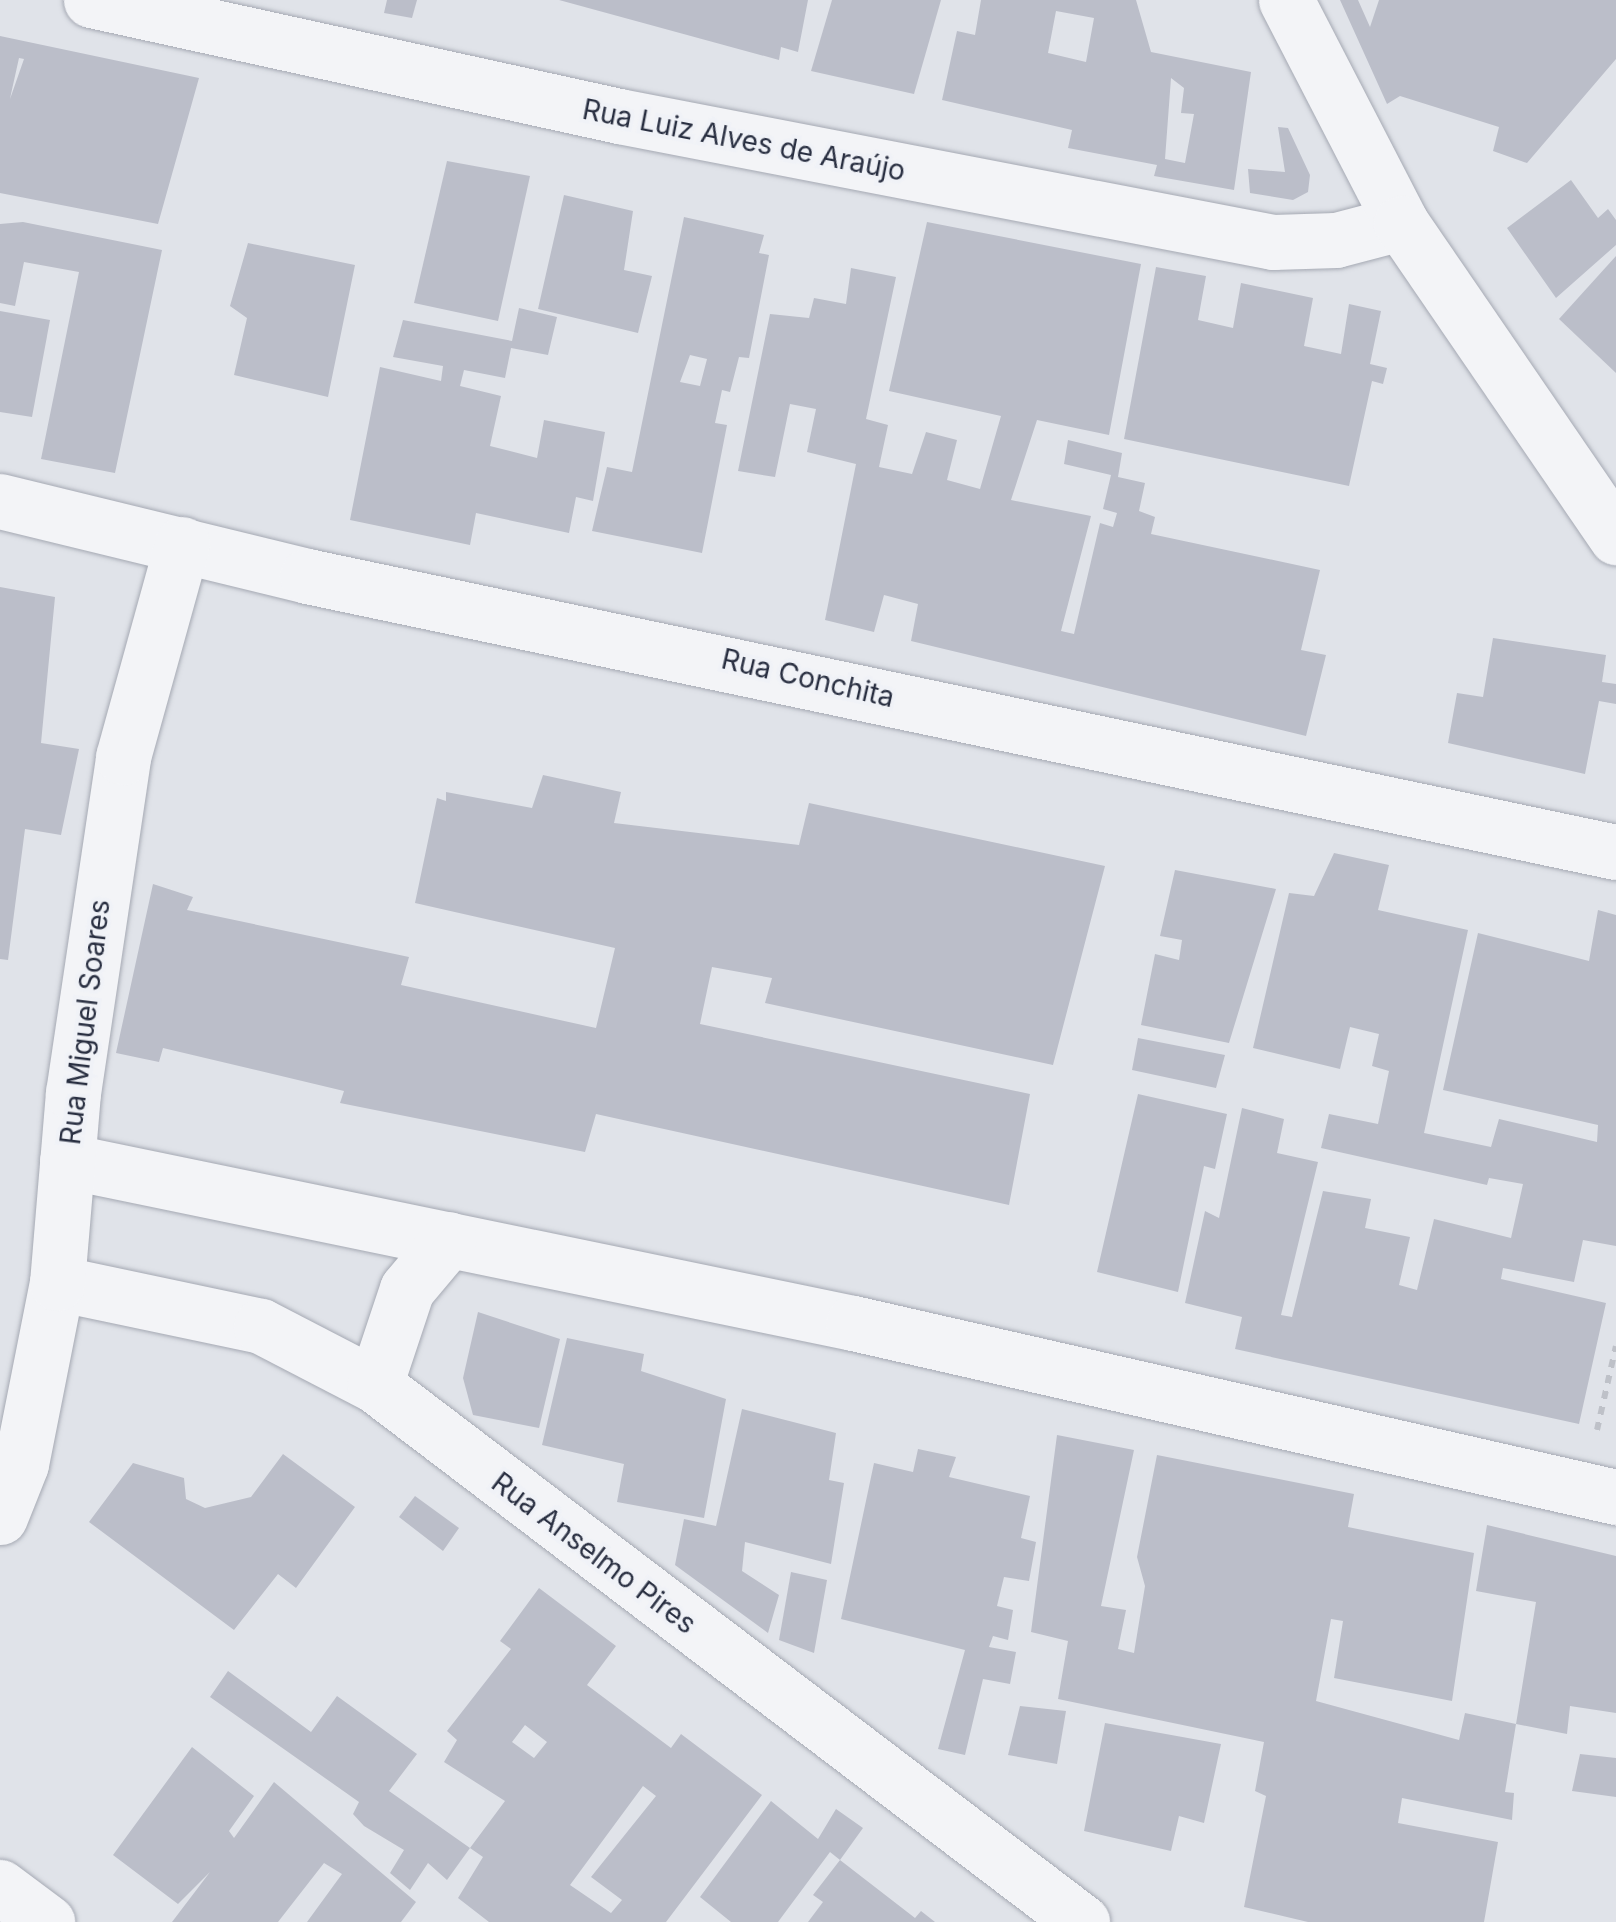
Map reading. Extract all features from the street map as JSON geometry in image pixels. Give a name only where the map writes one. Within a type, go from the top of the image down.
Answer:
[{"type":"street","name":"Rua Luiz Alves de Araújo","points":[[90,0],[620,116],[1255,238],[1336,240],[1401,222]]},
{"type":"street","points":[[1286,0],[1401,222],[1616,537]]},
{"type":"street","name":"Rua Conchita","points":[[0,501],[182,544],[1616,852]]},
{"type":"street","name":"Rua Miguel Soares","points":[[2,1508],[58,1283],[68,1162],[123,756],[182,544]]},
{"type":"street","points":[[68,1162],[449,1239],[1597,1495]]},
{"type":"street","points":[[374,1385],[407,1289],[449,1239]]},
{"type":"street","name":"Rua Anselmo Pires","points":[[58,1283],[261,1326],[374,1385],[1082,1922]]},
{"type":"path","points":[[1597,1495],[1616,1346]]},
{"type":"building","points":[[387,0],[417,0],[412,18],[384,13]]},
{"type":"building","points":[[559,0],[808,0],[798,52],[781,47],[779,60]]},
{"type":"building","points":[[832,0],[941,0],[914,94],[811,71]]},
{"type":"building","points":[[981,0],[1136,0],[1151,52],[1251,72],[1234,190],[1154,176],[1157,165],[1068,148],[1072,130],[942,100],[957,31],[975,35]],"holes":[[[1056,11],[1094,18],[1086,62],[1048,53]],[[1171,78],[1184,88],[1181,113],[1194,114],[1185,163],[1165,159]]]},
{"type":"building","points":[[1340,0],[1358,0],[1370,27],[1379,0],[1616,0],[1616,59],[1527,163],[1493,151],[1499,127],[1400,96],[1387,104]]},
{"type":"building","points":[[0,36],[199,78],[158,224],[0,193]],"holes":[[[19,58],[24,59],[10,99]]]},
{"type":"building","points":[[1278,127],[1288,128],[1310,175],[1308,192],[1293,200],[1250,193],[1248,169],[1285,172]]},
{"type":"building","points":[[447,161],[530,176],[498,321],[414,303]]},
{"type":"building","points":[[1571,180],[1598,218],[1608,209],[1616,220],[1616,245],[1556,298],[1507,228]]},
{"type":"building","points":[[564,195],[633,211],[624,270],[652,276],[638,333],[538,309]]},
{"type":"building","points":[[684,217],[764,235],[759,253],[769,255],[749,358],[739,357],[730,392],[722,390],[715,423],[727,425],[702,553],[592,531],[607,467],[632,472]],"holes":[[[690,355],[707,359],[700,386],[680,382]]]},
{"type":"building","points":[[23,222],[162,250],[115,473],[41,459],[79,272],[24,262],[15,306],[0,303],[0,224]]},
{"type":"building","points":[[927,222],[1141,264],[1109,435],[1037,420],[1011,500],[1091,516],[1061,631],[1074,634],[1100,523],[1113,527],[1117,513],[1103,509],[1111,475],[1064,464],[1068,440],[1122,453],[1118,477],[1145,483],[1139,511],[1155,517],[1151,534],[1320,570],[1301,650],[1326,655],[1306,736],[911,641],[918,604],[884,595],[874,632],[825,620],[856,464],[807,452],[816,409],[790,404],[775,477],[738,471],[770,314],[809,318],[814,298],[846,304],[851,268],[896,277],[866,419],[888,425],[879,467],[912,474],[926,432],[957,440],[947,480],[980,489],[1001,416],[889,391]]},
{"type":"building","points":[[248,243],[355,265],[328,397],[234,375],[247,318],[230,306]]},
{"type":"building","points":[[1616,256],[1616,373],[1559,319]]},
{"type":"building","points":[[1156,267],[1206,276],[1198,320],[1233,328],[1241,283],[1313,298],[1304,346],[1341,354],[1349,304],[1381,311],[1370,364],[1387,368],[1383,384],[1372,381],[1349,486],[1124,439]]},
{"type":"building","points":[[519,308],[557,317],[548,355],[511,348],[505,378],[464,370],[460,386],[501,396],[490,446],[537,458],[544,420],[605,432],[593,501],[576,497],[569,533],[476,513],[470,545],[350,520],[380,367],[441,381],[443,366],[393,357],[403,320],[512,341]]},
{"type":"building","points":[[0,311],[50,320],[32,417],[0,412]]},
{"type":"building","points":[[0,587],[55,597],[41,743],[79,749],[61,835],[25,829],[8,960],[0,959]]},
{"type":"building","points":[[1493,638],[1606,655],[1602,682],[1616,684],[1616,704],[1599,701],[1585,774],[1448,743],[1457,693],[1483,697]]},
{"type":"building","points":[[543,775],[621,792],[614,823],[799,845],[809,803],[1105,866],[1053,1065],[765,1003],[772,978],[712,967],[700,1024],[1030,1094],[1009,1205],[596,1114],[585,1152],[340,1103],[344,1091],[163,1048],[159,1062],[116,1053],[153,884],[193,897],[187,910],[409,957],[401,985],[596,1028],[615,948],[415,903],[437,798],[446,801],[446,792],[532,808]]},
{"type":"building","points":[[1334,853],[1389,865],[1378,910],[1468,930],[1424,1133],[1491,1147],[1499,1119],[1597,1142],[1598,1125],[1443,1090],[1478,933],[1589,961],[1598,910],[1616,915],[1616,1246],[1583,1240],[1574,1282],[1503,1268],[1501,1279],[1606,1303],[1579,1424],[1235,1349],[1242,1317],[1185,1303],[1205,1211],[1219,1218],[1242,1108],[1284,1119],[1277,1153],[1318,1162],[1281,1315],[1292,1317],[1323,1191],[1371,1199],[1365,1228],[1410,1237],[1399,1285],[1417,1290],[1434,1219],[1511,1238],[1523,1184],[1489,1178],[1487,1185],[1321,1148],[1329,1114],[1378,1124],[1389,1071],[1372,1066],[1379,1034],[1350,1027],[1340,1069],[1253,1048],[1289,893],[1314,896]]},
{"type":"building","points":[[1175,870],[1276,889],[1229,1043],[1141,1025],[1155,954],[1179,960],[1182,940],[1160,936]]},
{"type":"building","points":[[1138,1038],[1225,1055],[1216,1088],[1132,1070]]},
{"type":"building","points":[[1138,1094],[1227,1114],[1215,1169],[1204,1166],[1178,1292],[1097,1272]]},
{"type":"building","points":[[478,1312],[560,1339],[539,1428],[473,1415],[463,1378]]},
{"type":"building","points":[[567,1338],[644,1354],[641,1371],[726,1399],[704,1518],[617,1502],[624,1464],[542,1445]]},
{"type":"building","points":[[742,1409],[836,1433],[829,1480],[844,1483],[831,1564],[745,1542],[742,1571],[779,1595],[768,1633],[675,1565],[684,1519],[716,1526]]},
{"type":"building","points":[[1057,1435],[1134,1450],[1101,1606],[1126,1610],[1118,1649],[1134,1653],[1145,1586],[1137,1557],[1157,1455],[1354,1494],[1348,1527],[1474,1553],[1452,1701],[1334,1678],[1343,1621],[1331,1619],[1316,1701],[1459,1740],[1465,1713],[1516,1724],[1505,1792],[1514,1793],[1512,1820],[1402,1798],[1398,1823],[1498,1842],[1484,1922],[1308,1922],[1244,1907],[1266,1796],[1255,1791],[1264,1742],[1058,1699],[1068,1641],[1031,1632]]},
{"type":"building","points":[[918,1449],[956,1457],[949,1477],[1030,1496],[1021,1538],[1036,1542],[1029,1581],[1004,1577],[997,1606],[1013,1610],[1008,1640],[993,1636],[989,1647],[1016,1652],[1010,1684],[983,1679],[965,1755],[938,1749],[965,1650],[841,1619],[874,1463],[913,1472]]},
{"type":"building","points":[[283,1454],[355,1507],[296,1588],[278,1574],[234,1630],[89,1522],[133,1463],[184,1478],[186,1499],[205,1508],[251,1497]]},
{"type":"building","points":[[415,1496],[459,1528],[443,1551],[399,1517]]},
{"type":"building","points":[[1487,1525],[1616,1556],[1616,1713],[1570,1706],[1567,1734],[1516,1724],[1536,1602],[1476,1591]]},
{"type":"building","points":[[791,1572],[827,1580],[814,1653],[779,1640]]},
{"type":"building","points":[[539,1588],[616,1646],[587,1685],[671,1748],[681,1734],[762,1795],[666,1922],[489,1922],[458,1898],[483,1857],[470,1848],[505,1801],[444,1762],[457,1740],[447,1731],[511,1649],[500,1641]],"holes":[[[525,1725],[547,1742],[534,1758],[512,1742]],[[643,1786],[656,1796],[591,1877],[622,1900],[611,1913],[570,1885]]]},
{"type":"building","points":[[228,1671],[311,1732],[337,1696],[417,1754],[389,1791],[470,1848],[447,1880],[428,1863],[410,1890],[390,1873],[404,1850],[364,1826],[353,1814],[359,1802],[210,1697]]},
{"type":"building","points":[[1020,1706],[1066,1711],[1057,1764],[1008,1755]]},
{"type":"building","points":[[1105,1723],[1221,1744],[1204,1823],[1179,1816],[1171,1851],[1084,1831]]},
{"type":"building","points":[[192,1747],[254,1796],[229,1831],[234,1838],[274,1782],[416,1902],[401,1922],[307,1922],[342,1874],[324,1863],[278,1922],[172,1922],[210,1872],[178,1904],[113,1855]]},
{"type":"building","points":[[1580,1754],[1616,1758],[1616,1797],[1572,1791]]},
{"type":"building","points":[[771,1801],[818,1839],[836,1809],[863,1828],[840,1860],[830,1852],[778,1922],[731,1922],[700,1897]]},
{"type":"building","points":[[840,1860],[915,1918],[921,1911],[935,1922],[808,1922],[823,1902],[813,1895]]}]
